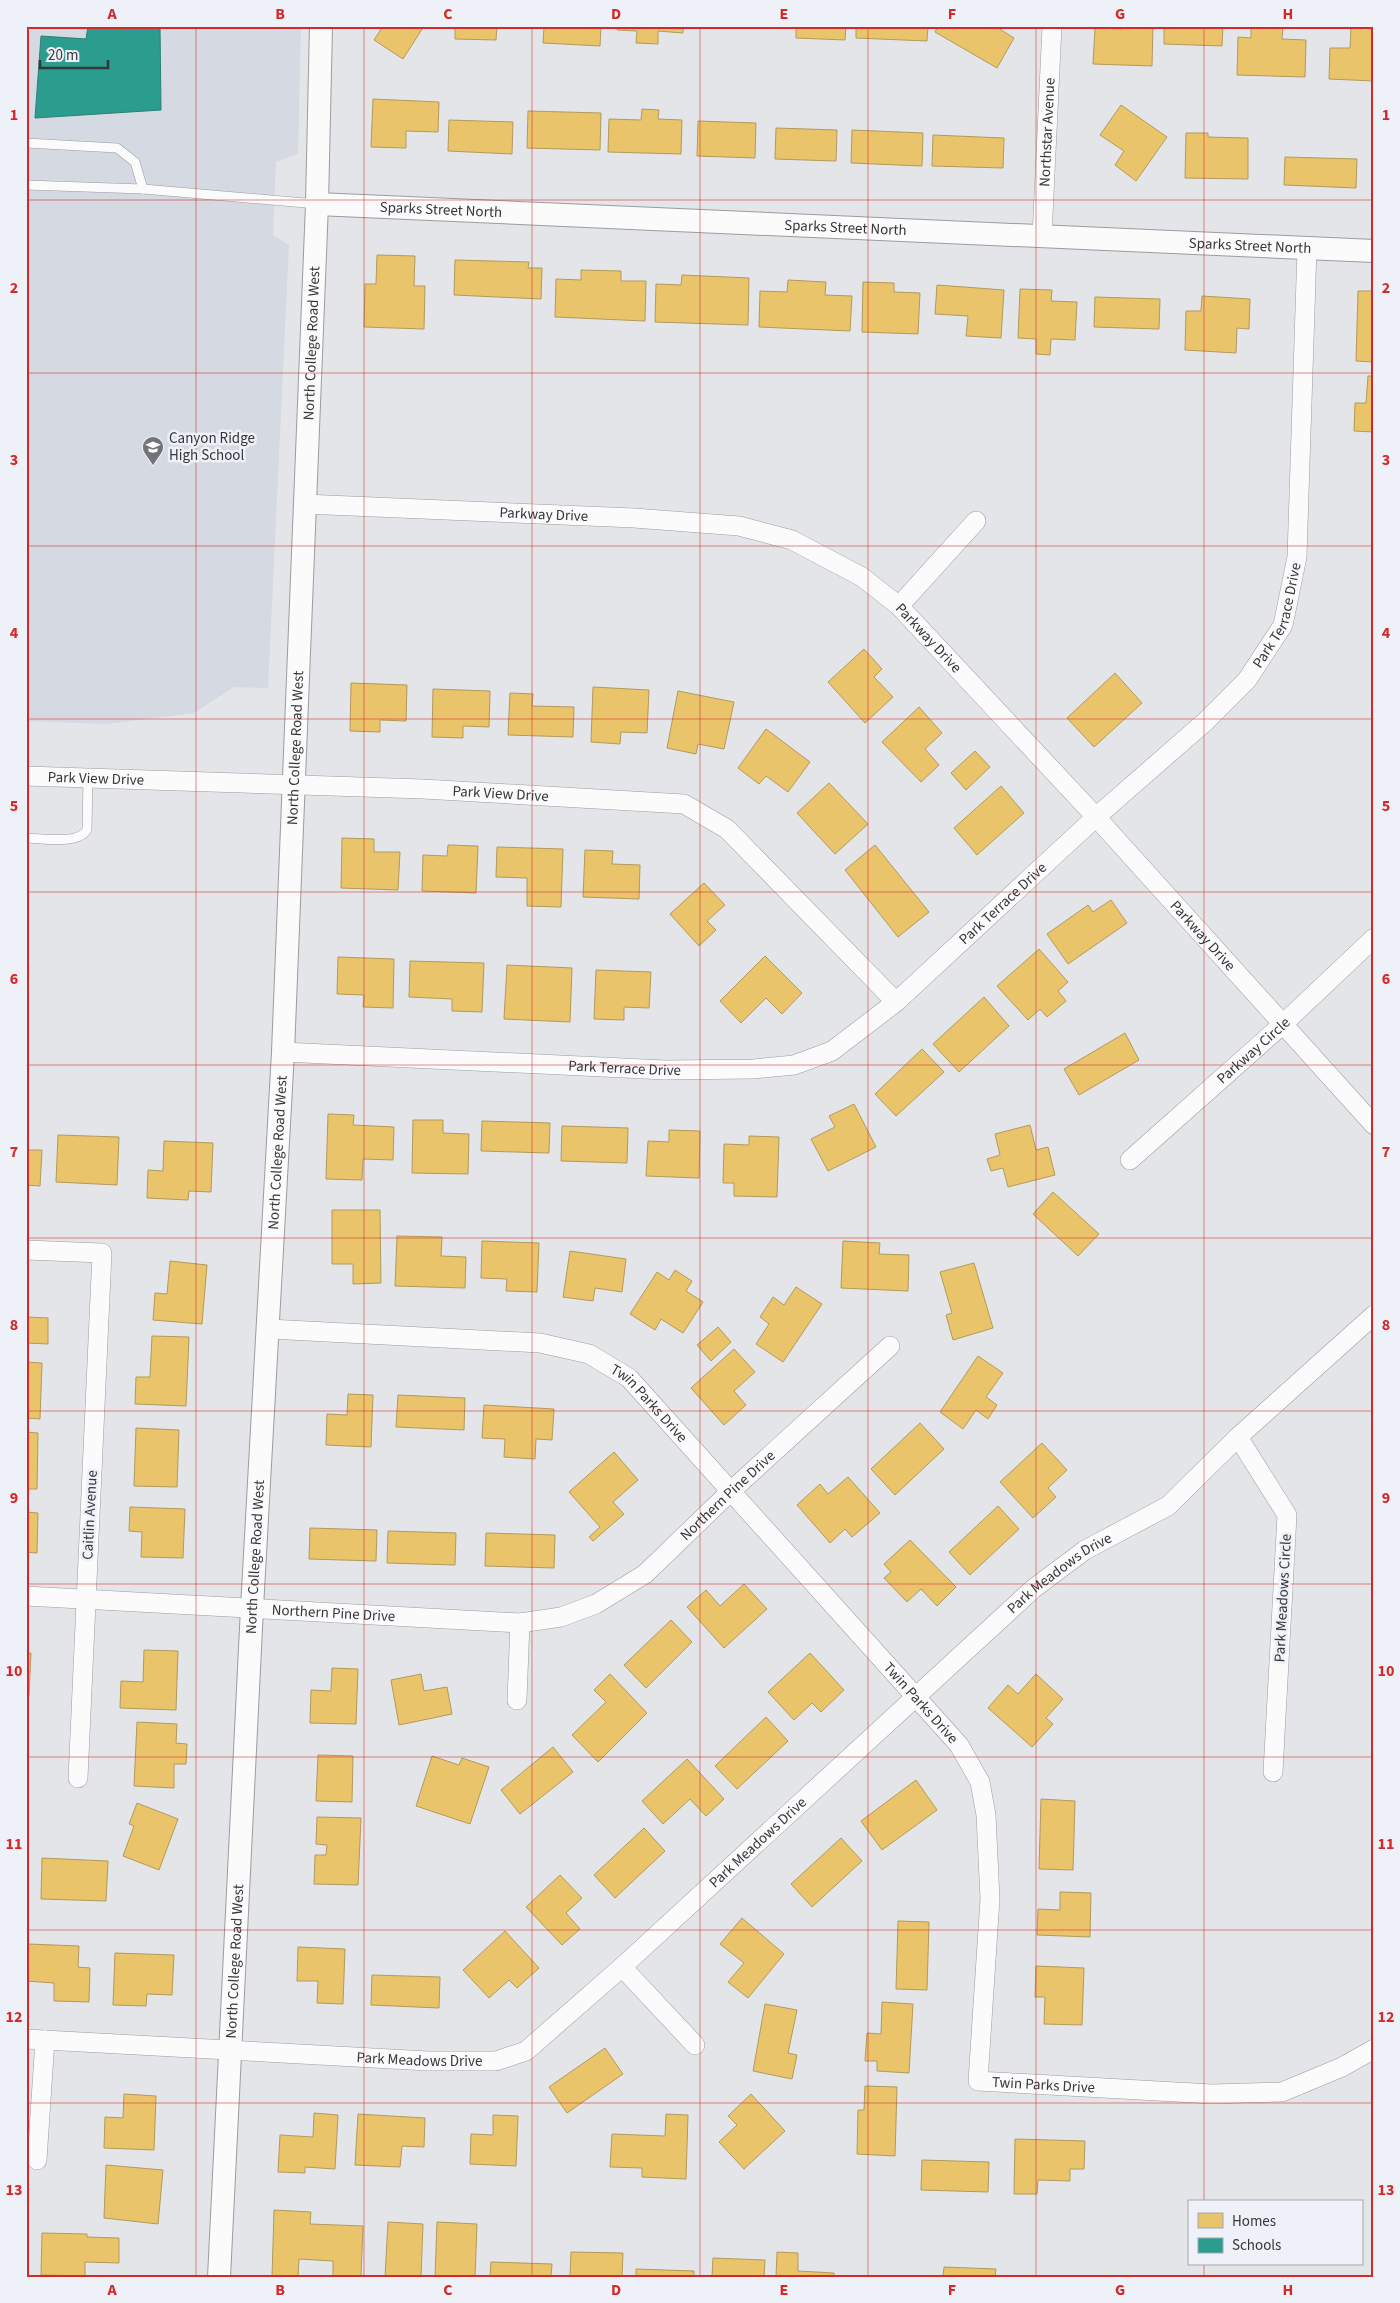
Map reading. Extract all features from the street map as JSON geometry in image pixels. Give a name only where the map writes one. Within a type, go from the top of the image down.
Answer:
[{"type":"street","name":"North College Road West","points":[[219,2277],[252,1608],[283,1052],[317,204],[321,26]]},
{"type":"street","name":"Northstar Avenue","points":[[1042,237],[1052,26]]},
{"type":"street","name":"Sparks Street North","points":[[317,204],[1374,251]]},
{"type":"street","name":"Park Terrace Drive","points":[[283,1052],[665,1070],[752,1069],[794,1065],[832,1051],[896,1002],[1096,817],[1206,720],[1247,680],[1283,625],[1297,557],[1307,248]]},
{"type":"street","name":"Parkway Drive","points":[[304,504],[634,518],[739,526],[792,540],[862,577],[899,606],[1096,817],[1374,1125]]},
{"type":"street","points":[[899,606],[976,521]]},
{"type":"street","name":"Park View Drive","points":[[26,776],[293,784],[684,804],[727,829],[896,1002]]},
{"type":"street","name":"Parkway Circle","points":[[1130,1160],[1283,1024],[1374,938]]},
{"type":"street","name":"Caitlin Avenue","points":[[26,1250],[102,1253],[78,1778]]},
{"type":"street","name":"Park Meadows Drive","points":[[35,2040],[230,2048],[428,2061],[496,2061],[526,2051],[622,1967],[1033,1589],[1085,1550],[1168,1506],[1238,1437],[1374,1315]]},
{"type":"street","name":"Twin Parks Drive","points":[[269,1330],[540,1343],[590,1354],[629,1378],[732,1490],[959,1745],[980,1782],[986,1815],[990,1899],[978,2081],[1212,2094],[1282,2092],[1342,2067],[1374,2050]]},
{"type":"street","name":"Northern Pine Drive","points":[[26,1596],[520,1623],[561,1617],[596,1604],[645,1574],[732,1490],[890,1346]]},
{"type":"street","name":"Park Meadows Circle","points":[[1238,1437],[1287,1515],[1273,1772]]},
{"type":"street","points":[[517,1700],[520,1623]]},
{"type":"street","points":[[622,1967],[695,2045]]},
{"type":"street","points":[[35,2040],[37,2160]]},
{"type":"lane","points":[[26,143],[117,148],[135,162],[143,189]]},
{"type":"lane","points":[[26,185],[143,189],[317,204]]},
{"type":"lane","points":[[26,838],[76,839],[84,835],[87,830],[88,778]]},
{"type":"shaded area","name":"Canyon Ridge High School","points":[[26,26],[301,26],[298,154],[276,162],[273,235],[289,245],[268,688],[234,687],[194,713],[106,724],[26,721]]},
{"type":"building: Homes","points":[[383,26],[424,26],[403,59],[374,40]]},
{"type":"building: Homes","points":[[455,26],[497,26],[496,40],[455,39]]},
{"type":"building: Homes","points":[[544,26],[601,26],[600,46],[543,43]]},
{"type":"building: Homes","points":[[617,26],[683,26],[683,33],[658,31],[658,44],[636,43],[637,31],[617,30]]},
{"type":"building: Homes","points":[[782,26],[846,26],[845,40],[796,38],[796,27]]},
{"type":"building: Homes","points":[[856,26],[928,26],[927,41],[856,38]]},
{"type":"building: Homes","points":[[938,26],[995,26],[1014,38],[997,68],[935,32]]},
{"type":"building: Homes","points":[[1122,26],[1153,26],[1152,66],[1093,64],[1095,28],[1122,29]]},
{"type":"building: Homes","points":[[1164,26],[1223,26],[1222,46],[1164,44]]},
{"type":"building: Homes","points":[[1251,26],[1283,26],[1282,39],[1306,40],[1305,77],[1237,75],[1238,37],[1251,38]]},
{"type":"building: Homes","points":[[1351,26],[1374,26],[1374,81],[1329,79],[1330,48],[1350,48]]},
{"type":"building: Homes","points":[[373,99],[439,102],[438,132],[406,131],[406,148],[371,147]]},
{"type":"building: Homes","points":[[1121,105],[1167,137],[1136,181],[1115,165],[1124,151],[1100,135]]},
{"type":"building: Homes","points":[[642,109],[659,110],[658,119],[682,120],[681,154],[608,152],[609,119],[641,120]]},
{"type":"building: Homes","points":[[528,111],[601,113],[600,150],[527,148]]},
{"type":"building: Homes","points":[[449,120],[513,122],[512,154],[448,151]]},
{"type":"building: Homes","points":[[698,121],[756,123],[755,158],[697,156]]},
{"type":"building: Homes","points":[[776,128],[837,130],[836,161],[775,159]]},
{"type":"building: Homes","points":[[852,130],[923,133],[922,166],[851,163]]},
{"type":"building: Homes","points":[[1186,133],[1208,133],[1208,137],[1248,138],[1248,179],[1185,178]]},
{"type":"building: Homes","points":[[933,135],[1004,138],[1003,168],[932,166]]},
{"type":"building: Homes","points":[[1285,157],[1357,159],[1356,188],[1284,185]]},
{"type":"building: Homes","points":[[377,255],[415,256],[414,286],[425,286],[424,329],[364,327],[365,284],[376,284]]},
{"type":"building: Homes","points":[[455,260],[529,262],[528,268],[542,268],[541,299],[454,295]]},
{"type":"building: Homes","points":[[581,270],[621,271],[621,281],[646,281],[645,321],[555,317],[556,279],[581,280]]},
{"type":"building: Homes","points":[[682,275],[749,278],[748,325],[655,322],[656,284],[681,285]]},
{"type":"building: Homes","points":[[788,280],[826,282],[825,295],[852,296],[850,331],[759,327],[760,291],[787,292]]},
{"type":"building: Homes","points":[[863,282],[894,283],[894,292],[920,293],[918,334],[862,332]]},
{"type":"building: Homes","points":[[937,285],[1004,290],[1001,338],[966,336],[968,316],[935,314]]},
{"type":"building: Homes","points":[[1020,289],[1052,290],[1051,301],[1077,302],[1075,340],[1051,339],[1050,355],[1036,354],[1036,339],[1018,338]]},
{"type":"building: Homes","points":[[1358,291],[1374,291],[1374,362],[1356,361]]},
{"type":"building: Homes","points":[[1202,296],[1250,299],[1249,329],[1237,328],[1236,353],[1185,350],[1186,311],[1201,311]]},
{"type":"building: Homes","points":[[1095,297],[1160,299],[1159,329],[1094,327]]},
{"type":"building: Homes","points":[[1368,376],[1374,376],[1374,432],[1354,431],[1355,403],[1366,403]]},
{"type":"building: Homes","points":[[864,649],[882,669],[874,677],[893,697],[865,723],[828,682]]},
{"type":"building: Homes","points":[[1115,673],[1142,703],[1094,747],[1067,718]]},
{"type":"building: Homes","points":[[351,683],[407,685],[406,721],[380,720],[380,732],[350,731]]},
{"type":"building: Homes","points":[[593,687],[649,690],[647,733],[621,732],[620,744],[591,742]]},
{"type":"building: Homes","points":[[433,689],[490,691],[489,727],[463,726],[463,738],[432,737]]},
{"type":"building: Homes","points":[[678,691],[734,702],[724,749],[698,744],[696,754],[667,748]]},
{"type":"building: Homes","points":[[510,693],[533,694],[532,706],[574,707],[573,737],[508,735]]},
{"type":"building: Homes","points":[[919,707],[942,733],[925,749],[939,765],[921,782],[882,742]]},
{"type":"building: Homes","points":[[766,729],[810,762],[788,792],[766,776],[759,784],[738,768]]},
{"type":"building: Homes","points":[[975,751],[990,767],[966,790],[951,773]]},
{"type":"building: Homes","points":[[829,783],[868,824],[835,854],[797,813]]},
{"type":"building: Homes","points":[[1001,786],[1024,813],[977,855],[954,828]]},
{"type":"building: Homes","points":[[342,838],[374,839],[374,852],[400,852],[398,890],[341,888]]},
{"type":"building: Homes","points":[[448,845],[478,846],[476,893],[422,891],[423,855],[447,856]]},
{"type":"building: Homes","points":[[875,845],[929,912],[898,937],[845,870]]},
{"type":"building: Homes","points":[[497,847],[563,849],[561,907],[527,906],[527,878],[496,877]]},
{"type":"building: Homes","points":[[585,850],[613,851],[612,864],[640,865],[639,899],[583,897]]},
{"type":"building: Homes","points":[[704,883],[725,905],[707,921],[716,930],[699,946],[670,914]]},
{"type":"building: Homes","points":[[1111,900],[1127,923],[1068,964],[1047,934],[1088,905],[1093,912]]},
{"type":"building: Homes","points":[[1039,949],[1068,982],[1058,991],[1066,1001],[1047,1017],[1040,1009],[1028,1020],[997,986]]},
{"type":"building: Homes","points":[[765,956],[802,993],[782,1014],[766,998],[741,1023],[720,1001]]},
{"type":"building: Homes","points":[[338,957],[394,959],[393,1008],[363,1007],[364,995],[337,994]]},
{"type":"building: Homes","points":[[410,961],[484,963],[482,1012],[452,1011],[452,999],[409,997]]},
{"type":"building: Homes","points":[[507,965],[572,968],[570,1022],[504,1019]]},
{"type":"building: Homes","points":[[596,970],[651,972],[649,1008],[624,1007],[624,1020],[594,1019]]},
{"type":"building: Homes","points":[[984,997],[1009,1026],[959,1072],[933,1044]]},
{"type":"building: Homes","points":[[1125,1033],[1139,1060],[1079,1095],[1064,1069]]},
{"type":"building: Homes","points":[[922,1049],[944,1072],[896,1116],[875,1094]]},
{"type":"building: Homes","points":[[854,1104],[876,1147],[828,1171],[811,1139],[835,1127],[829,1116]]},
{"type":"building: Homes","points":[[328,1114],[354,1115],[353,1125],[394,1127],[393,1160],[363,1159],[362,1180],[326,1179]]},
{"type":"building: Homes","points":[[413,1120],[443,1120],[443,1133],[469,1134],[468,1174],[412,1173]]},
{"type":"building: Homes","points":[[482,1121],[550,1123],[549,1153],[481,1151]]},
{"type":"building: Homes","points":[[1030,1125],[1036,1150],[1048,1147],[1055,1175],[1008,1187],[1003,1168],[991,1171],[987,1159],[1000,1155],[995,1134]]},
{"type":"building: Homes","points":[[562,1126],[628,1128],[627,1163],[561,1161]]},
{"type":"building: Homes","points":[[669,1130],[700,1131],[699,1178],[646,1176],[648,1141],[669,1142]]},
{"type":"building: Homes","points":[[58,1135],[119,1137],[117,1185],[56,1182]]},
{"type":"building: Homes","points":[[749,1136],[779,1137],[777,1197],[734,1196],[734,1183],[723,1183],[724,1144],[749,1145]]},
{"type":"building: Homes","points":[[164,1141],[213,1143],[211,1192],[189,1191],[188,1200],[147,1198],[148,1170],[163,1171]]},
{"type":"building: Homes","points":[[26,1150],[42,1150],[40,1186],[26,1185]]},
{"type":"building: Homes","points":[[1053,1192],[1099,1234],[1078,1256],[1033,1214]]},
{"type":"building: Homes","points":[[332,1210],[380,1210],[381,1283],[353,1284],[353,1264],[332,1264]]},
{"type":"building: Homes","points":[[397,1236],[442,1237],[441,1256],[466,1257],[465,1288],[395,1286]]},
{"type":"building: Homes","points":[[482,1241],[539,1243],[537,1292],[506,1291],[507,1279],[481,1278]]},
{"type":"building: Homes","points":[[843,1241],[880,1243],[879,1254],[909,1255],[908,1291],[841,1288]]},
{"type":"building: Homes","points":[[570,1251],[626,1259],[622,1292],[595,1288],[593,1301],[563,1297]]},
{"type":"building: Homes","points":[[170,1261],[207,1265],[202,1324],[153,1320],[155,1293],[167,1294]]},
{"type":"building: Homes","points":[[974,1263],[993,1328],[953,1340],[946,1315],[952,1313],[940,1272]]},
{"type":"building: Homes","points":[[675,1270],[692,1281],[686,1291],[703,1302],[683,1333],[661,1319],[655,1330],[630,1314],[657,1272],[669,1280]]},
{"type":"building: Homes","points":[[796,1287],[822,1304],[783,1362],[756,1344],[769,1324],[760,1317],[773,1297],[784,1305]]},
{"type":"building: Homes","points":[[26,1317],[48,1318],[48,1344],[26,1343]]},
{"type":"building: Homes","points":[[718,1327],[731,1342],[711,1361],[697,1345]]},
{"type":"building: Homes","points":[[152,1336],[189,1337],[186,1406],[135,1404],[136,1377],[150,1377]]},
{"type":"building: Homes","points":[[734,1349],[755,1372],[734,1391],[746,1405],[724,1425],[691,1388]]},
{"type":"building: Homes","points":[[978,1356],[1003,1373],[986,1397],[997,1405],[988,1419],[976,1410],[963,1429],[940,1412]]},
{"type":"building: Homes","points":[[26,1362],[42,1363],[40,1419],[26,1418]]},
{"type":"building: Homes","points":[[348,1394],[373,1395],[371,1447],[326,1445],[327,1414],[347,1415]]},
{"type":"building: Homes","points":[[398,1395],[465,1398],[464,1430],[396,1427]]},
{"type":"building: Homes","points":[[484,1405],[554,1409],[552,1440],[536,1439],[535,1459],[504,1457],[505,1439],[482,1438]]},
{"type":"building: Homes","points":[[920,1423],[944,1449],[895,1495],[871,1469]]},
{"type":"building: Homes","points":[[136,1428],[179,1430],[177,1487],[134,1486]]},
{"type":"building: Homes","points":[[26,1432],[38,1433],[37,1489],[26,1489]]},
{"type":"building: Homes","points":[[1042,1443],[1067,1470],[1048,1488],[1056,1497],[1033,1518],[1000,1482]]},
{"type":"building: Homes","points":[[614,1452],[638,1480],[613,1502],[624,1514],[593,1541],[589,1537],[600,1527],[569,1492]]},
{"type":"building: Homes","points":[[848,1477],[880,1513],[852,1537],[845,1529],[830,1543],[797,1505],[820,1484],[828,1494]]},
{"type":"building: Homes","points":[[998,1506],[1019,1529],[970,1575],[949,1552]]},
{"type":"building: Homes","points":[[130,1507],[185,1509],[183,1558],[141,1557],[142,1532],[129,1531]]},
{"type":"building: Homes","points":[[26,1512],[38,1513],[37,1553],[26,1552]]},
{"type":"building: Homes","points":[[310,1528],[377,1530],[376,1561],[309,1559]]},
{"type":"building: Homes","points":[[388,1531],[456,1533],[455,1565],[387,1563]]},
{"type":"building: Homes","points":[[486,1533],[555,1535],[554,1568],[485,1566]]},
{"type":"building: Homes","points":[[910,1540],[956,1587],[937,1606],[921,1589],[907,1602],[884,1578],[891,1572],[884,1564]]},
{"type":"building: Homes","points":[[744,1584],[767,1609],[724,1648],[687,1607],[706,1590],[720,1606]]},
{"type":"building: Homes","points":[[671,1620],[692,1642],[646,1688],[624,1665]]},
{"type":"building: Homes","points":[[144,1650],[178,1651],[176,1710],[120,1708],[121,1681],[143,1682]]},
{"type":"building: Homes","points":[[26,1653],[31,1653],[29,1696],[26,1696]]},
{"type":"building: Homes","points":[[810,1653],[844,1690],[821,1712],[812,1703],[794,1720],[768,1692]]},
{"type":"building: Homes","points":[[332,1668],[358,1669],[356,1724],[310,1723],[311,1690],[331,1691]]},
{"type":"building: Homes","points":[[421,1674],[424,1691],[447,1687],[452,1714],[399,1725],[391,1680]]},
{"type":"building: Homes","points":[[610,1674],[647,1713],[598,1762],[572,1735],[606,1702],[594,1690]]},
{"type":"building: Homes","points":[[1036,1674],[1063,1699],[1046,1718],[1053,1724],[1032,1747],[988,1708],[1008,1685],[1018,1694]]},
{"type":"building: Homes","points":[[766,1717],[788,1741],[737,1789],[715,1766]]},
{"type":"building: Homes","points":[[137,1722],[177,1724],[176,1743],[187,1744],[186,1764],[174,1764],[174,1788],[134,1786]]},
{"type":"building: Homes","points":[[553,1747],[573,1772],[520,1814],[501,1790]]},
{"type":"building: Homes","points":[[318,1755],[353,1756],[352,1802],[316,1801]]},
{"type":"building: Homes","points":[[432,1756],[459,1765],[462,1758],[489,1767],[470,1824],[416,1806]]},
{"type":"building: Homes","points":[[687,1759],[724,1799],[706,1816],[690,1799],[663,1824],[642,1801]]},
{"type":"building: Homes","points":[[916,1780],[937,1810],[882,1850],[861,1821]]},
{"type":"building: Homes","points":[[1041,1799],[1075,1801],[1073,1870],[1039,1869]]},
{"type":"building: Homes","points":[[137,1803],[178,1819],[159,1870],[123,1856],[134,1826],[129,1824]]},
{"type":"building: Homes","points":[[317,1817],[361,1818],[358,1885],[314,1884],[315,1855],[326,1855],[327,1845],[316,1844]]},
{"type":"building: Homes","points":[[644,1828],[665,1851],[615,1898],[594,1875]]},
{"type":"building: Homes","points":[[841,1838],[862,1861],[812,1907],[791,1884]]},
{"type":"building: Homes","points":[[42,1858],[108,1861],[106,1901],[41,1899]]},
{"type":"building: Homes","points":[[560,1875],[582,1898],[566,1913],[580,1929],[562,1945],[526,1907]]},
{"type":"building: Homes","points":[[1060,1892],[1091,1893],[1090,1937],[1037,1935],[1038,1909],[1060,1910]]},
{"type":"building: Homes","points":[[742,1918],[784,1954],[748,1998],[728,1982],[744,1963],[720,1944]]},
{"type":"building: Homes","points":[[898,1921],[929,1922],[927,1990],[896,1989]]},
{"type":"building: Homes","points":[[505,1931],[539,1968],[517,1988],[509,1980],[489,1998],[463,1970]]},
{"type":"building: Homes","points":[[28,1944],[79,1946],[78,1967],[90,1968],[89,2002],[54,2001],[54,1983],[26,1981]]},
{"type":"building: Homes","points":[[298,1947],[345,1949],[343,2004],[317,2003],[318,1981],[297,1981]]},
{"type":"building: Homes","points":[[115,1953],[174,1955],[172,1995],[147,1994],[146,2006],[113,2005]]},
{"type":"building: Homes","points":[[1036,1966],[1084,1968],[1082,2025],[1044,2024],[1045,1997],[1035,1997]]},
{"type":"building: Homes","points":[[372,1975],[440,1977],[439,2008],[371,2005]]},
{"type":"building: Homes","points":[[882,2002],[913,2004],[909,2073],[877,2071],[877,2061],[865,2061],[867,2033],[881,2034]]},
{"type":"building: Homes","points":[[765,2004],[797,2010],[788,2053],[797,2055],[792,2079],[753,2071]]},
{"type":"building: Homes","points":[[605,2048],[623,2074],[567,2113],[549,2087]]},
{"type":"building: Homes","points":[[865,2086],[897,2087],[895,2156],[857,2154],[858,2110],[864,2110]]},
{"type":"building: Homes","points":[[124,2094],[156,2096],[154,2150],[104,2148],[105,2117],[123,2118]]},
{"type":"building: Homes","points":[[751,2094],[785,2131],[744,2169],[719,2142],[737,2125],[728,2116]]},
{"type":"building: Homes","points":[[314,2113],[338,2115],[335,2169],[305,2167],[305,2173],[278,2172],[280,2135],[313,2137]]},
{"type":"building: Homes","points":[[358,2114],[425,2118],[424,2147],[402,2146],[400,2167],[355,2165]]},
{"type":"building: Homes","points":[[666,2114],[688,2115],[686,2179],[642,2177],[642,2168],[610,2167],[612,2134],[665,2136]]},
{"type":"building: Homes","points":[[493,2115],[518,2116],[516,2166],[470,2164],[471,2134],[493,2135]]},
{"type":"building: Homes","points":[[1015,2139],[1085,2141],[1084,2169],[1070,2169],[1070,2181],[1038,2180],[1037,2194],[1014,2194]]},
{"type":"building: Homes","points":[[922,2160],[989,2162],[988,2192],[921,2190]]},
{"type":"building: Homes","points":[[106,2165],[163,2170],[158,2224],[104,2218]]},
{"type":"building: Homes","points":[[274,2210],[311,2212],[310,2224],[363,2226],[361,2277],[333,2277],[333,2261],[299,2259],[298,2277],[272,2277]]},
{"type":"building: Homes","points":[[388,2222],[423,2224],[421,2277],[385,2277]]},
{"type":"building: Homes","points":[[437,2222],[477,2224],[475,2277],[435,2277]]},
{"type":"building: Homes","points":[[42,2233],[87,2234],[87,2237],[119,2238],[119,2263],[85,2262],[85,2276],[41,2275]]},
{"type":"building: Homes","points":[[571,2252],[623,2253],[622,2277],[570,2277]]},
{"type":"building: Homes","points":[[777,2252],[798,2253],[798,2271],[834,2273],[834,2277],[776,2277]]},
{"type":"building: Homes","points":[[713,2258],[765,2260],[764,2277],[712,2277]]},
{"type":"building: Homes","points":[[491,2262],[552,2264],[551,2277],[490,2277]]},
{"type":"building: Homes","points":[[944,2267],[996,2269],[995,2277],[943,2277]]},
{"type":"building: Homes","points":[[636,2269],[694,2271],[694,2277],[636,2277]]},
{"type":"building: Schools","points":[[88,26],[160,26],[161,110],[35,118],[41,36],[86,39]]},
{"type":"place","name":"Canyon Ridge High School","points":[[153,466]]}]
